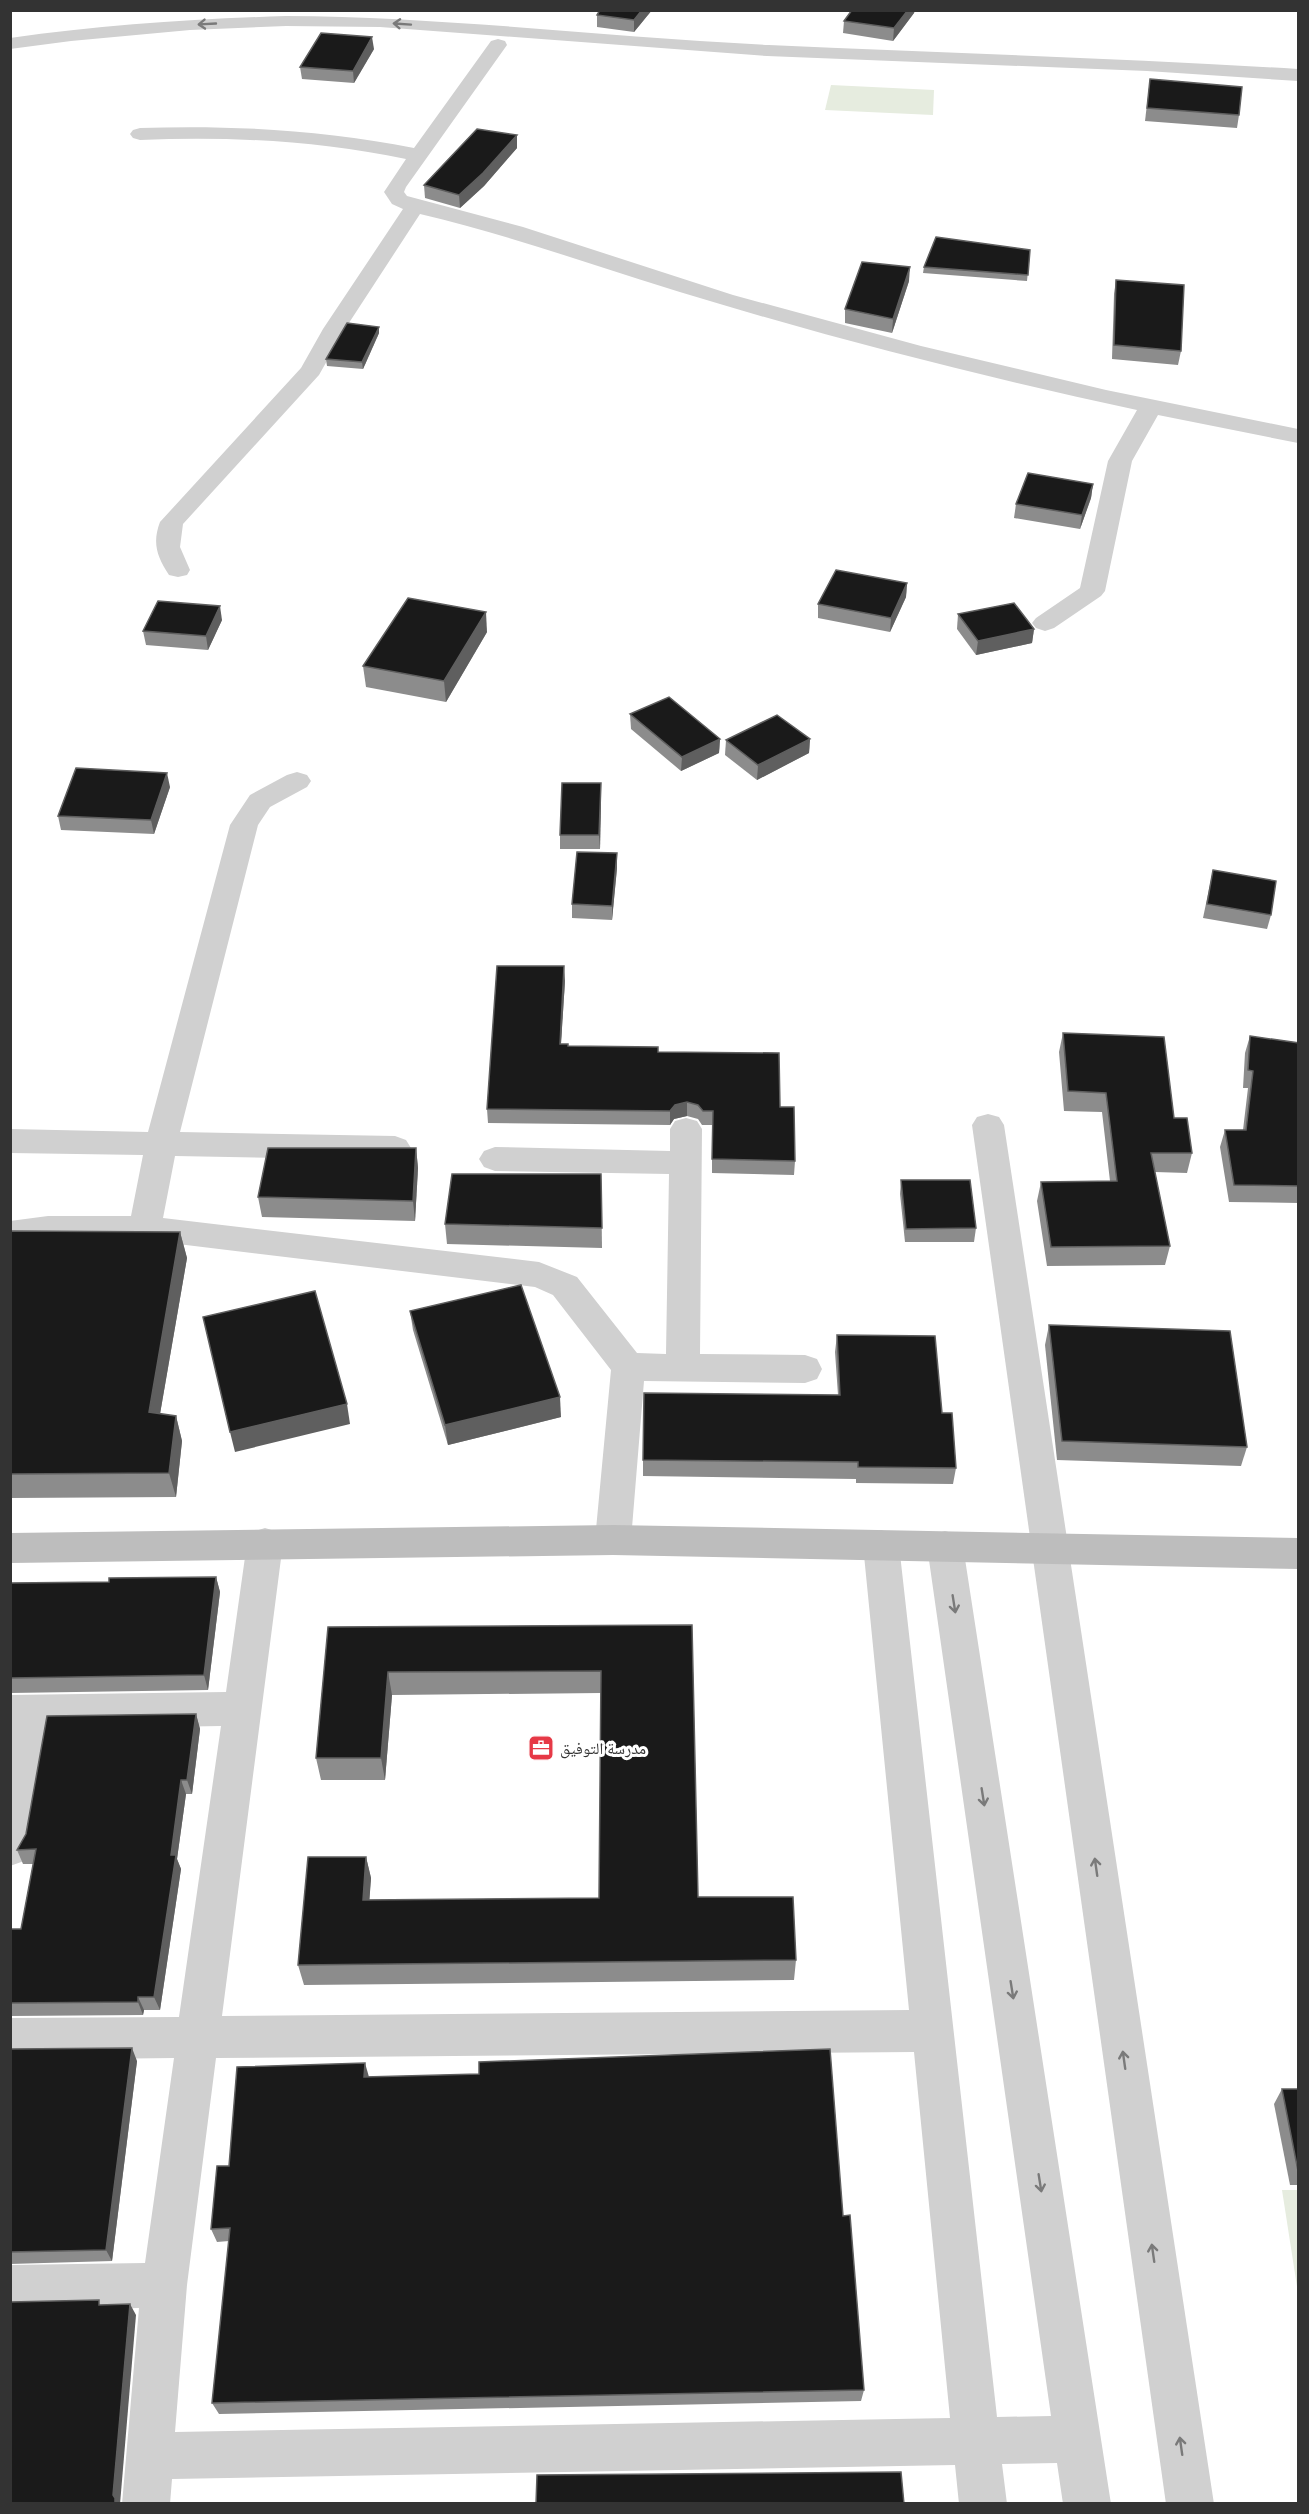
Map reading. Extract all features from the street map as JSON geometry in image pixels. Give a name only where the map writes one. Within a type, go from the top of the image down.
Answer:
[{"type":"main road","points":[[10,1548],[613,1540],[1299,1554]]},
{"type":"street","points":[[511,10],[501,38],[417,155],[394,192],[399,201],[515,230],[622,268],[787,317],[955,362],[1150,408],[1299,436]]},
{"type":"street","points":[[10,44],[301,36],[501,38],[1148,65],[1299,75]]},
{"type":"street","points":[[501,38],[689,58],[1111,75],[1299,87]]},
{"type":"street","points":[[10,59],[100,40]]},
{"type":"street","points":[[140,134],[237,131],[284,134],[342,140],[417,155]]},
{"type":"street","points":[[178,570],[172,562],[166,543],[171,522],[296,389],[311,370],[334,329],[415,206]]},
{"type":"street","points":[[1045,623],[1092,591],[1120,461],[1150,408]]},
{"type":"street","points":[[145,1228],[161,1143],[244,825],[260,801],[297,781]]},
{"type":"street","points":[[988,1125],[1190,2504]]},
{"type":"street","points":[[683,1368],[686,1129]]},
{"type":"street","points":[[10,1141],[395,1148]]},
{"type":"street","points":[[495,1159],[686,1163]]},
{"type":"street","points":[[10,1234],[48,1228],[145,1228],[539,1275],[565,1286],[628,1367],[613,1540]]},
{"type":"street","points":[[628,1367],[805,1369]]},
{"type":"street","points":[[146,2504],[164,2285],[265,1544]]},
{"type":"street","points":[[881,1545],[983,2504]]},
{"type":"street","points":[[945,1546],[1087,2504]]},
{"type":"street","points":[[10,1848],[22,1712],[242,1709]]},
{"type":"street","points":[[10,2039],[933,2031]]},
{"type":"street","points":[[10,2288],[164,2285]]},
{"type":"street","points":[[151,2456],[1079,2439]]},
{"type":"shaded area","points":[[831,85],[934,90],[933,115],[825,110]]},
{"type":"shaded area","points":[[1282,2190],[1298,2190],[1298,2293]]},
{"type":"building","points":[[600,10],[642,10],[634,20],[597,15]]},
{"type":"building","points":[[852,10],[908,10],[894,28],[844,21]]},
{"type":"building","points":[[321,33],[372,37],[353,71],[300,67]]},
{"type":"building","points":[[1150,79],[1242,87],[1239,115],[1147,108]]},
{"type":"building","points":[[477,129],[517,135],[483,173],[459,195],[424,185]]},
{"type":"building","points":[[936,237],[1030,250],[1028,275],[924,267]]},
{"type":"building","points":[[862,262],[910,267],[893,319],[845,309]]},
{"type":"building","points":[[1116,280],[1184,285],[1181,351],[1114,345]]},
{"type":"building","points":[[347,323],[379,327],[362,362],[326,359]]},
{"type":"building","points":[[1028,473],[1093,484],[1082,515],[1016,504]]},
{"type":"building","points":[[836,570],[907,583],[891,618],[818,604]]},
{"type":"building","points":[[408,598],[486,612],[444,681],[363,666]]},
{"type":"building","points":[[158,601],[220,606],[206,636],[143,631]]},
{"type":"building","points":[[1014,603],[1034,629],[978,641],[958,614]]},
{"type":"building","points":[[669,697],[720,739],[682,757],[630,714]]},
{"type":"building","points":[[777,715],[810,739],[758,765],[726,740]]},
{"type":"building","points":[[76,768],[167,773],[151,820],[58,816]]},
{"type":"building","points":[[562,783],[601,783],[599,835],[560,835]]},
{"type":"building","points":[[577,852],[617,853],[612,906],[572,904]]},
{"type":"building","points":[[1213,870],[1276,881],[1271,915],[1207,904]]},
{"type":"building","points":[[497,966],[564,966],[560,1044],[658,1047],[658,1052],[779,1053],[780,1107],[794,1107],[795,1161],[712,1159],[713,1111],[703,1111],[698,1105],[687,1102],[675,1105],[670,1111],[487,1109]]},
{"type":"building","points":[[1063,1033],[1164,1037],[1174,1118],[1187,1118],[1192,1153],[1151,1153],[1170,1246],[1051,1247],[1041,1182],[1117,1181],[1106,1093],[1068,1091]]},
{"type":"building","points":[[1250,1036],[1299,1043],[1299,1186],[1234,1185],[1225,1130],[1246,1130],[1253,1071],[1248,1070]]},
{"type":"building","points":[[268,1148],[416,1148],[413,1201],[258,1197]]},
{"type":"building","points":[[452,1174],[601,1174],[602,1228],[445,1224]]},
{"type":"building","points":[[901,1180],[970,1180],[976,1228],[906,1229]]},
{"type":"building","points":[[10,1231],[180,1232],[149,1412],[176,1416],[169,1473],[10,1474]]},
{"type":"building","points":[[521,1285],[560,1397],[445,1425],[410,1311]]},
{"type":"building","points":[[315,1291],[347,1404],[230,1432],[203,1317]]},
{"type":"building","points":[[1049,1325],[1230,1331],[1247,1447],[1062,1441]]},
{"type":"building","points":[[837,1335],[935,1336],[942,1413],[952,1413],[956,1468],[858,1467],[858,1462],[643,1460],[644,1393],[840,1395]]},
{"type":"building","points":[[216,1577],[204,1675],[10,1678],[10,1583],[109,1582],[109,1578]]},
{"type":"building","points":[[692,1625],[698,1897],[793,1897],[796,1960],[298,1965],[308,1857],[366,1857],[363,1900],[599,1898],[601,1671],[388,1672],[381,1758],[316,1758],[328,1627]]},
{"type":"building","points":[[196,1714],[187,1780],[181,1780],[171,1855],[176,1855],[154,1997],[138,1997],[138,2002],[10,2003],[10,1929],[21,1929],[36,1849],[17,1850],[26,1834],[47,1716]]},
{"type":"building","points":[[132,2048],[106,2250],[10,2252],[10,2049]]},
{"type":"building","points":[[830,2049],[843,2216],[850,2215],[864,2390],[212,2403],[230,2228],[211,2229],[217,2166],[229,2166],[237,2067],[365,2063],[364,2077],[479,2074],[479,2062]]},
{"type":"building","points":[[1282,2089],[1299,2089],[1299,2171],[1298,2171]]},
{"type":"building","points":[[99,2300],[99,2305],[130,2304],[113,2495],[115,2504],[10,2504],[10,2302]]},
{"type":"building","points":[[901,2472],[904,2504],[536,2504],[537,2475]]},
{"type":"place","name":"مدرسة التوفيق","points":[[541,1748]]}]
